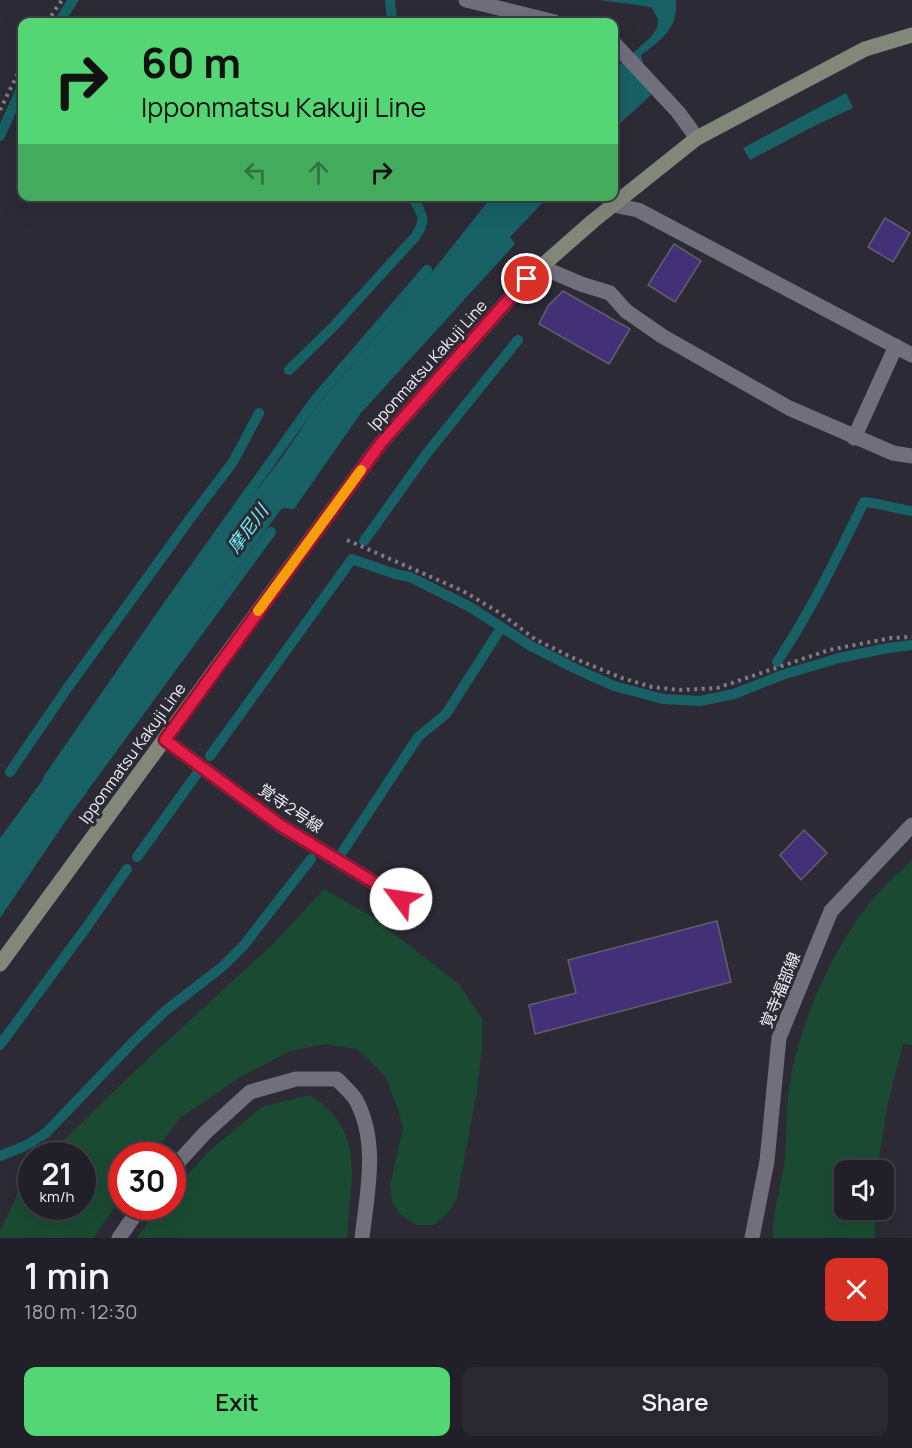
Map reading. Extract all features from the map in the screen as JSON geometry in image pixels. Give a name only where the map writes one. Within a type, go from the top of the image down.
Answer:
[{"type":"main road","name":"Ipponmatsu Kakuji Line","points":[[0,964],[381,443],[527,279],[613,205],[698,138],[865,49],[912,35]]},
{"type":"street","points":[[466,0],[539,18]]},
{"type":"street","points":[[618,47],[678,112],[698,138]]},
{"type":"street","points":[[613,205],[638,210],[912,355]]},
{"type":"street","points":[[541,267],[581,284],[610,293],[626,311],[662,336],[789,408],[854,438],[893,453],[912,456]]},
{"type":"street","points":[[854,438],[896,346]]},
{"type":"street","name":"覚寺2号線","points":[[165,740],[280,825],[401,899]]},
{"type":"street","name":"覚寺福部線","points":[[752,1238],[767,1161],[779,1038],[831,911],[912,825]]},
{"type":"street","points":[[186,1154],[205,1133],[250,1092],[296,1079],[338,1079],[355,1099],[367,1128],[370,1166],[362,1238]]},
{"type":"street","points":[[119,1238],[131,1220]]},
{"type":"path","points":[[50,18],[62,0]]},
{"type":"path","points":[[0,110],[18,73]]},
{"type":"path","points":[[347,540],[463,591],[535,639],[571,657],[622,678],[652,687],[679,690],[717,688],[829,650],[891,638],[912,637]]},
{"type":"shaded area","points":[[912,860],[912,1045],[903,1044],[888,1103],[879,1160],[834,1160],[834,1220],[875,1220],[875,1238],[773,1238],[775,1211],[784,1166],[790,1083],[803,1029],[830,965],[853,926],[876,896]]},
{"type":"shaded area","points":[[324,889],[371,916],[458,983],[482,1018],[482,1047],[477,1091],[457,1198],[448,1213],[433,1225],[416,1225],[400,1214],[392,1202],[390,1185],[403,1129],[385,1076],[357,1049],[326,1044],[290,1051],[240,1077],[180,1118],[162,1142],[108,1142],[108,1217],[93,1238],[0,1238],[0,1231],[18,1193],[18,1220],[96,1220],[96,1142],[62,1142],[273,944]]},
{"type":"shaded area","points":[[310,1095],[328,1109],[341,1125],[348,1141],[352,1177],[347,1238],[137,1238],[149,1220],[186,1220],[186,1177],[209,1151],[262,1107]]},
{"type":"water","points":[[599,0],[676,0],[676,10],[671,26],[662,38],[641,55],[651,95],[618,125],[618,66],[651,37],[657,28],[658,19],[652,8]]},
{"type":"water","points":[[846,93],[853,108],[750,160],[743,148]]},
{"type":"water","name":"摩尼川","points":[[488,201],[544,201],[510,237],[515,244],[361,413],[294,509],[282,508],[80,786],[87,792],[0,918],[0,838],[53,766],[59,770],[316,407],[440,262]]},
{"type":"building","points":[[885,218],[910,233],[893,262],[868,247]]},
{"type":"building","points":[[674,244],[701,261],[675,302],[648,285]]},
{"type":"building","points":[[563,291],[630,329],[609,364],[539,324],[548,306]]},
{"type":"building","points":[[804,830],[827,853],[801,880],[780,855]]},
{"type":"building","points":[[717,921],[731,982],[535,1034],[529,1005],[576,993],[568,960]]},
{"type":"waterway","points":[[62,18],[73,0]]},
{"type":"waterway","points":[[390,0],[392,18]]},
{"type":"waterway","points":[[0,136],[18,96]]},
{"type":"waterway","points":[[289,370],[333,327],[415,237],[421,225],[422,216],[415,201]]},
{"type":"waterway","name":"摩尼川","points":[[48,779],[169,604],[315,400],[427,270]]},
{"type":"waterway","points":[[364,541],[427,453],[518,340]]},
{"type":"waterway","points":[[10,772],[66,690],[233,462],[259,413]]},
{"type":"waterway","points":[[777,662],[834,563],[864,502],[912,511]]},
{"type":"waterway","points":[[76,798],[271,532]]},
{"type":"waterway","points":[[210,756],[352,559],[410,577],[470,607],[531,646],[574,668],[614,686],[663,699],[700,701],[734,694],[782,675],[839,658],[912,645]]},
{"type":"waterway","points":[[343,851],[418,737],[446,714],[501,628]]},
{"type":"waterway","points":[[137,857],[196,775]]},
{"type":"waterway","points":[[0,1156],[25,1146],[46,1133],[165,1011],[222,967],[244,945],[311,859]]},
{"type":"waterway","points":[[0,1045],[127,869]]},
{"type":"slow traffic","points":[[258,611],[361,470]]},
{"type":"route","points":[[401,899],[280,825],[165,740],[381,443],[527,279]]}]
